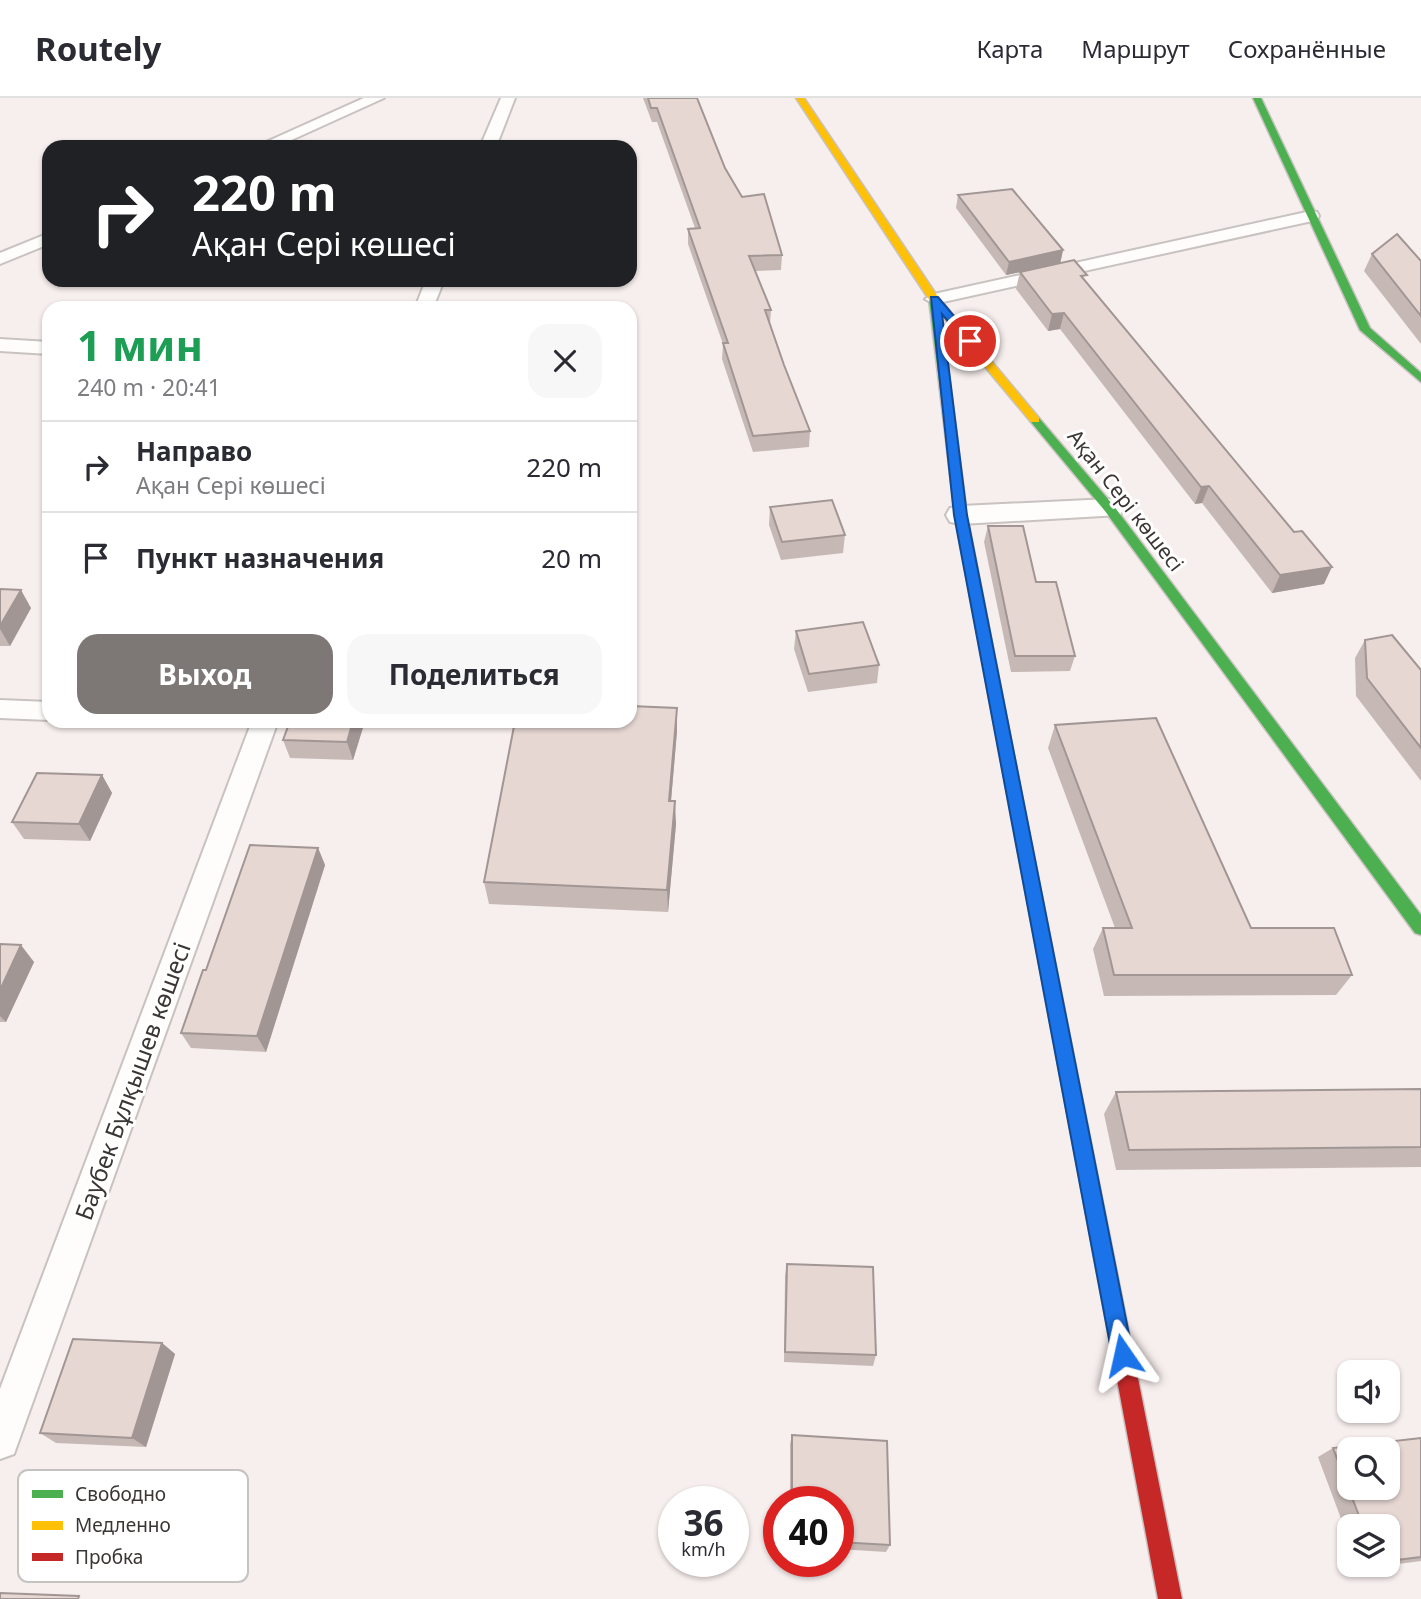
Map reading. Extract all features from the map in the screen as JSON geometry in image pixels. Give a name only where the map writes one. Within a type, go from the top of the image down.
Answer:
[{"type":"street","name":"Ақан Сері көшесі","points":[[800,98],[934,299],[1109,508],[1421,928]]},
{"type":"street","points":[[1256,98],[1365,330],[1421,379]]},
{"type":"street","points":[[934,299],[961,515],[1170,1599]]},
{"type":"street","points":[[961,515],[1109,508]]},
{"type":"lane","points":[[279,140],[377,98]]},
{"type":"lane","points":[[491,140],[508,98]]},
{"type":"lane","points":[[934,299],[1311,216]]},
{"type":"lane","points":[[0,259],[42,241]]},
{"type":"lane","points":[[0,345],[42,348]]},
{"type":"lane","points":[[0,709],[42,712]]},
{"type":"lane","name":"Баубек Бұлқышев көшесі","points":[[0,1440],[262,728]]},
{"type":"building","points":[[648,98],[697,98],[725,168],[742,197],[764,194],[782,255],[749,256],[771,310],[765,310],[810,431],[753,436],[723,343],[728,343],[688,229],[700,228],[657,108],[651,108]]},
{"type":"building","points":[[1012,189],[1063,250],[1009,262],[958,195]]},
{"type":"building","points":[[1397,234],[1421,261],[1421,316],[1372,254]]},
{"type":"building","points":[[1074,260],[1087,275],[1081,276],[1294,532],[1302,531],[1332,567],[1280,575],[1209,486],[1201,487],[1064,313],[1052,314],[1020,272]]},
{"type":"building","points":[[832,500],[845,535],[782,542],[770,507]]},
{"type":"building","points":[[988,526],[1023,526],[1036,582],[1056,582],[1075,656],[1015,656]]},
{"type":"building","points":[[0,589],[21,590],[0,626]]},
{"type":"building","points":[[863,622],[879,665],[809,674],[796,631]]},
{"type":"building","points":[[1392,635],[1421,670],[1421,748],[1367,678],[1365,640]]},
{"type":"building","points":[[637,706],[677,708],[669,801],[675,801],[667,890],[484,882],[514,728],[637,728]]},
{"type":"building","points":[[1156,718],[1251,928],[1334,928],[1352,975],[1114,975],[1103,928],[1132,928],[1055,725]]},
{"type":"building","points":[[287,728],[351,728],[347,742],[283,740]]},
{"type":"building","points":[[37,773],[102,775],[79,824],[12,822]]},
{"type":"building","points":[[250,845],[318,848],[257,1036],[181,1033],[203,970],[206,970]]},
{"type":"building","points":[[0,944],[21,945],[0,990]]},
{"type":"building","points":[[1421,1089],[1421,1147],[1129,1150],[1116,1092]]},
{"type":"building","points":[[787,1264],[873,1267],[876,1355],[785,1352]]},
{"type":"building","points":[[73,1339],[162,1343],[132,1438],[40,1433]]},
{"type":"building","points":[[792,1435],[887,1441],[890,1545],[854,1543],[854,1486],[792,1486]]},
{"type":"building","points":[[1421,1438],[1421,1557],[1400,1560],[1400,1514],[1358,1514],[1353,1500],[1400,1500],[1400,1440]]},
{"type":"building","points":[[0,1593],[79,1596],[78,1599],[0,1599]]},
{"type":"traffic: fast","points":[[1257,98],[1365,330],[1421,379]]},
{"type":"traffic: fast","points":[[934,299],[961,515],[1009,766]]},
{"type":"traffic: fast","points":[[1035,420],[1109,508],[1421,928]]},
{"type":"traffic: slow","points":[[800,98],[934,299],[1035,420]]},
{"type":"traffic: slow","points":[[1009,766],[1079,1128]]},
{"type":"traffic: jam","points":[[1079,1128],[1170,1599]]},
{"type":"route","points":[[970,341],[934,299],[961,515],[1123,1355]]}]
